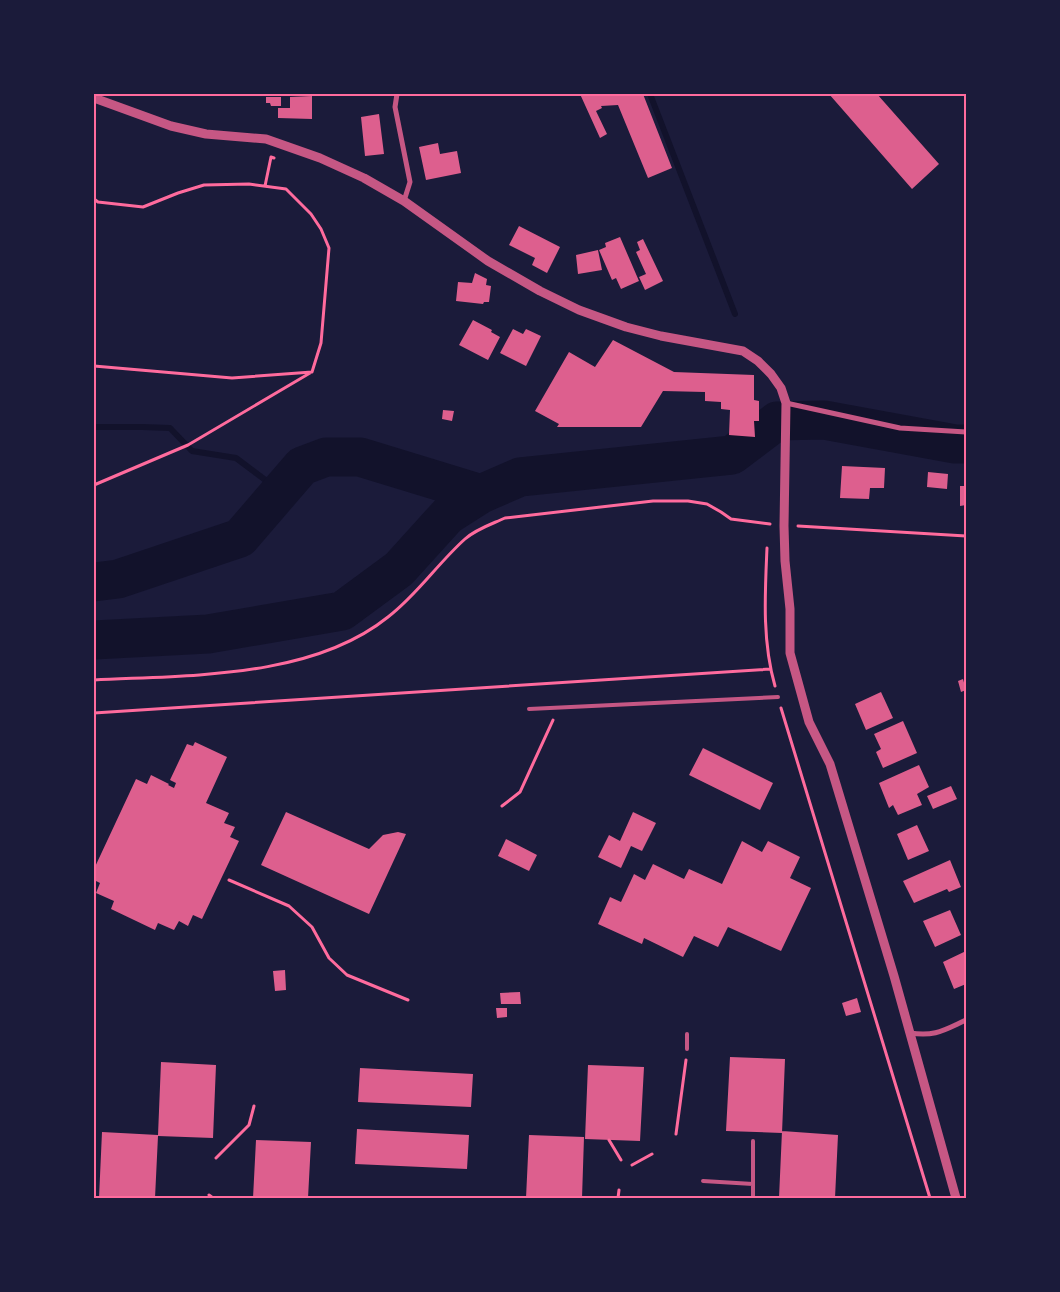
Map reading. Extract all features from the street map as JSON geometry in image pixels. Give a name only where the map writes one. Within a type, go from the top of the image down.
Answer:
[{"type":"street","points":[[397,94],[394,107],[410,182],[404,201]]},
{"type":"street","points":[[94,98],[180,128],[206,134],[266,139],[320,158],[364,178],[404,201],[488,261],[540,292],[579,310],[626,327],[661,336],[743,351],[758,361],[771,374],[780,388],[786,403],[784,526],[785,561],[790,609],[790,653],[809,722],[830,764],[894,976],[956,1198]]},
{"type":"street","points":[[786,403],[900,428],[966,432]]},
{"type":"street","points":[[910,1033],[926,1036],[966,1020]]},
{"type":"lane","points":[[529,709],[778,697]]},
{"type":"lane","points":[[687,1034],[687,1050]]},
{"type":"lane","points":[[753,1142],[753,1198]]},
{"type":"lane","points":[[703,1181],[753,1184]]},
{"type":"path","points":[[265,186],[271,157],[278,160]]},
{"type":"path","points":[[94,199],[98,202],[143,207],[204,185],[249,184],[286,189],[311,214],[321,229],[329,248],[322,343],[312,372],[171,454],[94,485]]},
{"type":"path","points":[[94,366],[232,378],[312,372]]},
{"type":"path","points":[[94,680],[216,674],[284,665],[319,654],[362,635],[389,617],[466,538],[485,526],[505,518],[654,501],[688,501],[707,504],[731,519],[784,526],[966,536]]},
{"type":"path","points":[[768,532],[769,524]]},
{"type":"path","points":[[768,542],[765,605],[770,669],[930,1198]]},
{"type":"path","points":[[94,713],[770,669]]},
{"type":"path","points":[[502,806],[520,792],[556,716],[557,707]]},
{"type":"path","points":[[229,880],[289,906],[312,927],[329,958],[347,975],[408,1000]]},
{"type":"path","points":[[676,1134],[687,1050]]},
{"type":"path","points":[[216,1158],[249,1125],[254,1106]]},
{"type":"path","points":[[609,1140],[621,1160]]},
{"type":"path","points":[[632,1165],[652,1154]]},
{"type":"path","points":[[618,1198],[619,1190]]},
{"type":"path","points":[[209,1195],[213,1198]]},
{"type":"building","points":[[580,94],[643,94],[672,168],[648,178],[618,105],[601,106],[602,108],[596,111],[607,134],[600,138]]},
{"type":"building","points":[[829,94],[877,94],[939,164],[912,189]]},
{"type":"building","points":[[312,96],[312,119],[278,118],[278,108],[290,108],[290,97]]},
{"type":"building","points":[[266,97],[281,97],[281,106],[271,106],[270,103],[266,103]]},
{"type":"building","points":[[379,114],[384,154],[365,156],[361,117]]},
{"type":"building","points":[[438,143],[440,154],[457,151],[461,173],[426,180],[419,147]]},
{"type":"building","points":[[519,226],[560,247],[547,273],[532,265],[535,258],[509,245]]},
{"type":"building","points":[[620,237],[639,281],[621,289],[616,278],[612,280],[599,250],[606,247],[605,243]]},
{"type":"building","points":[[643,239],[663,281],[645,290],[639,277],[646,274],[636,252],[640,250],[637,242]]},
{"type":"building","points":[[598,250],[602,270],[578,274],[576,255]]},
{"type":"building","points":[[475,273],[487,279],[486,285],[491,286],[489,302],[484,302],[483,304],[456,301],[458,282],[472,283]]},
{"type":"building","points":[[473,320],[492,330],[491,332],[500,337],[488,360],[459,345]]},
{"type":"building","points":[[513,329],[523,334],[526,329],[541,336],[526,366],[500,353]]},
{"type":"building","points":[[613,340],[674,372],[754,375],[754,400],[759,401],[759,421],[754,421],[755,437],[729,435],[730,410],[721,409],[721,402],[705,401],[705,392],[663,391],[641,427],[557,427],[559,424],[535,411],[569,352],[595,367]]},
{"type":"building","points":[[443,410],[454,411],[452,421],[442,419]]},
{"type":"building","points":[[842,466],[885,468],[884,488],[870,488],[869,499],[840,498]]},
{"type":"building","points":[[928,472],[948,474],[947,489],[927,487]]},
{"type":"building","points":[[960,486],[966,486],[966,505],[960,506]]},
{"type":"building","points":[[963,679],[966,690],[961,692],[958,681]]},
{"type":"building","points":[[881,692],[893,718],[866,730],[855,704]]},
{"type":"building","points":[[903,721],[917,753],[883,768],[876,752],[881,749],[874,734]]},
{"type":"building","points":[[195,742],[227,757],[206,803],[229,813],[224,823],[235,827],[230,837],[239,841],[202,919],[193,915],[188,926],[179,921],[174,930],[158,923],[155,930],[111,909],[114,901],[96,893],[100,883],[94,880],[94,869],[136,779],[147,784],[151,775],[174,788],[176,783],[170,780],[187,744],[193,746]]},
{"type":"building","points":[[703,748],[773,783],[760,810],[689,775]]},
{"type":"building","points":[[919,765],[929,787],[917,794],[922,805],[898,815],[893,805],[889,808],[879,783]]},
{"type":"building","points":[[951,786],[957,799],[933,809],[927,796]]},
{"type":"building","points":[[286,812],[369,849],[383,835],[398,832],[406,834],[369,914],[261,865]]},
{"type":"building","points":[[633,812],[656,823],[642,851],[631,846],[621,868],[598,857],[609,835],[620,841]]},
{"type":"building","points":[[917,825],[929,851],[908,860],[897,834]]},
{"type":"building","points":[[506,839],[537,855],[529,871],[498,856]]},
{"type":"building","points":[[742,841],[762,852],[768,841],[800,857],[790,878],[811,888],[781,951],[728,927],[718,947],[694,936],[683,957],[644,938],[642,944],[598,924],[610,897],[621,902],[634,874],[645,880],[653,864],[684,879],[689,869],[722,884]]},
{"type":"building","points":[[950,860],[961,887],[949,892],[947,889],[914,903],[903,881]]},
{"type":"building","points":[[950,910],[961,935],[935,947],[923,921]]},
{"type":"building","points":[[966,951],[966,984],[954,989],[943,962]]},
{"type":"building","points":[[285,970],[286,990],[275,991],[273,971]]},
{"type":"building","points":[[520,992],[521,1004],[501,1004],[500,993]]},
{"type":"building","points":[[857,998],[861,1012],[846,1016],[842,1003]]},
{"type":"building","points":[[496,1008],[507,1008],[507,1017],[497,1018]]},
{"type":"building","points":[[730,1057],[785,1059],[782,1133],[726,1131]]},
{"type":"building","points":[[161,1062],[216,1065],[213,1138],[158,1136],[155,1198],[99,1198],[102,1132],[158,1135]]},
{"type":"building","points":[[588,1065],[644,1067],[640,1141],[585,1139]]},
{"type":"building","points":[[360,1068],[473,1074],[471,1107],[358,1102]]},
{"type":"building","points":[[357,1129],[469,1135],[467,1169],[355,1164]]},
{"type":"building","points":[[782,1131],[838,1135],[835,1198],[779,1198]]},
{"type":"building","points":[[529,1135],[584,1137],[582,1198],[526,1198]]},
{"type":"building","points":[[256,1140],[311,1142],[308,1198],[253,1198]]},
{"type":"waterway","points":[[650,94],[735,314]]},
{"type":"waterway","points":[[94,640],[208,634],[342,611],[399,569],[448,515],[481,494],[520,477],[732,455],[777,421],[824,420],[955,444],[966,444]]},
{"type":"waterway","points":[[94,427],[170,428],[192,451],[236,458],[280,491]]},
{"type":"waterway","points":[[94,582],[118,579],[240,538],[302,466],[326,457],[360,457],[481,494]]}]
